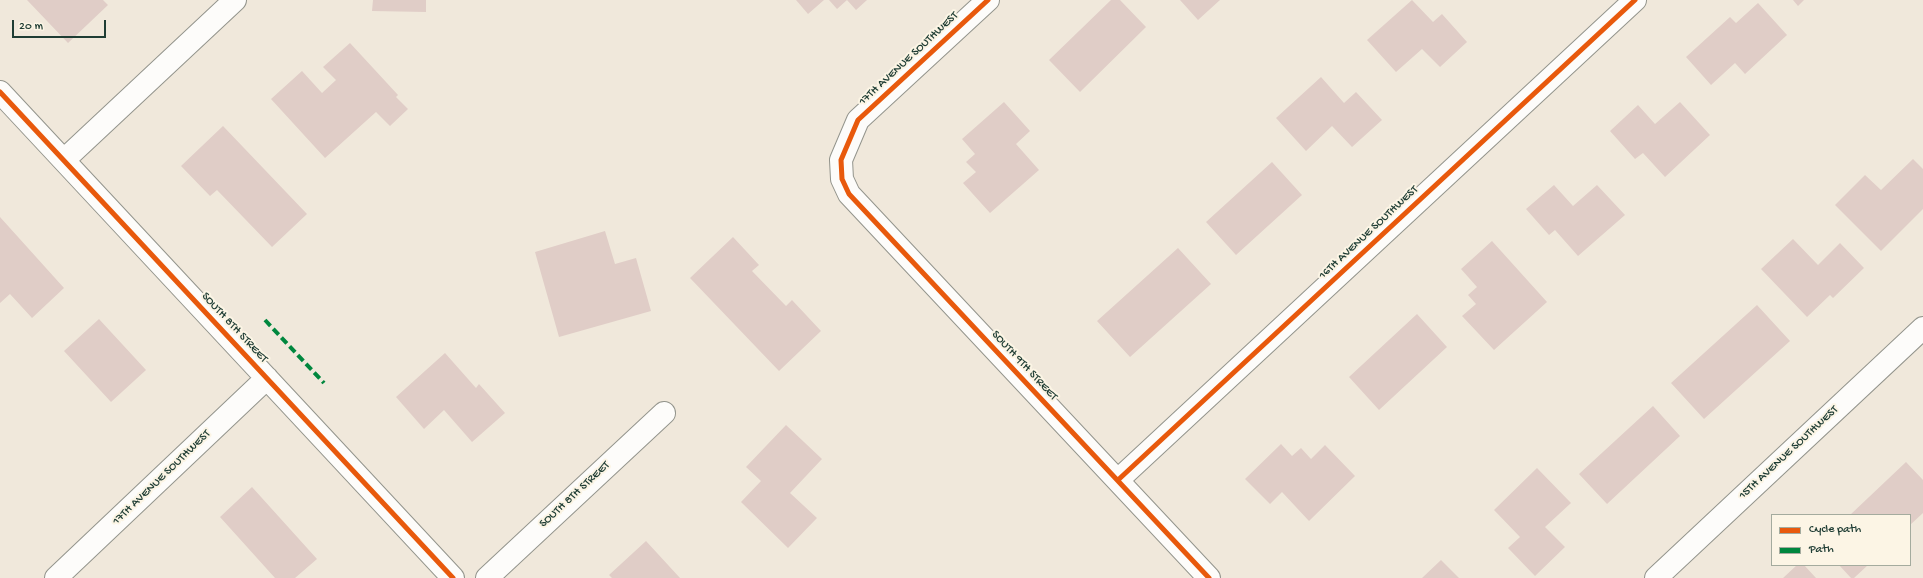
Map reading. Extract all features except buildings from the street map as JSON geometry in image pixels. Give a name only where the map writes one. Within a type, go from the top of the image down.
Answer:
[{"type":"street","points":[[64,160],[235,0]]},
{"type":"street","name":"17TH AVENUE SOUTHWEST","points":[[841,160],[858,120],[988,0]]},
{"type":"street","name":"16TH AVENUE SOUTHWEST","points":[[1118,480],[1635,0]]},
{"type":"street","name":"SOUTH 8TH STREET","points":[[0,92],[453,578]]},
{"type":"street","name":"SOUTH 9TH STREET","points":[[841,160],[842,179],[849,194],[1209,578]]},
{"type":"street","name":"15TH AVENUE SOUTHWEST","points":[[1656,578],[1923,328]]},
{"type":"street","name":"17TH AVENUE SOUTHWEST","points":[[56,578],[267,378]]},
{"type":"street","name":"SOUTH 8TH STREET","points":[[487,578],[664,413]]},
{"type":"marked path","points":[[265,320],[324,383]]},
{"type":"cycle path","points":[[988,0],[858,120],[841,160],[842,179],[849,194],[1209,578]]},
{"type":"cycle path","points":[[1118,480],[1635,0]]},
{"type":"cycle path","points":[[0,92],[453,578]]}]
